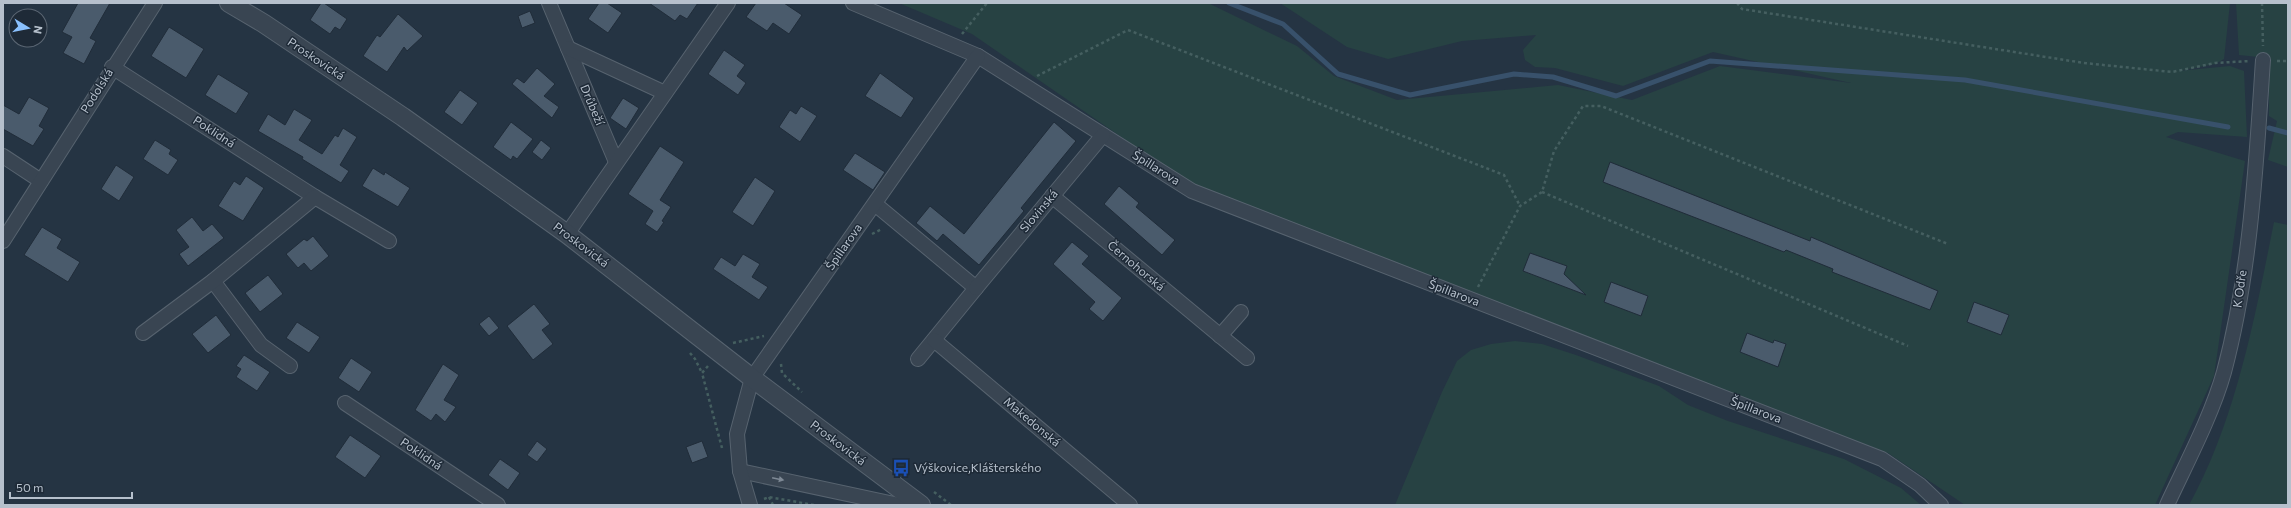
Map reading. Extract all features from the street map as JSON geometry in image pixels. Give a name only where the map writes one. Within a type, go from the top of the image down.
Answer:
[{"type":"street","name":"Podolská","points":[[3,241],[154,3]]},
{"type":"street","name":"Proskovická","points":[[229,3],[263,23],[403,118],[567,234],[718,352],[921,505]]},
{"type":"street","name":"Drůbeží","points":[[549,3],[616,162]]},
{"type":"street","points":[[567,234],[728,3]]},
{"type":"street","name":"Špillarova","points":[[853,3],[978,56],[1192,191],[1882,459],[1920,485],[1941,505]]},
{"type":"street","points":[[568,48],[664,93]]},
{"type":"street","name":"Špillarova","points":[[750,504],[740,471],[737,434],[752,378],[978,56]]},
{"type":"street","name":"K Odře","points":[[2167,505],[2201,431],[2223,373],[2236,319],[2255,184],[2263,60]]},
{"type":"street","name":"Poklidná","points":[[112,68],[315,197],[389,241]]},
{"type":"street","name":"Slovinská","points":[[918,359],[1103,135]]},
{"type":"street","points":[[3,156],[41,181]]},
{"type":"street","name":"Černohorská","points":[[1052,196],[1247,358]]},
{"type":"street","points":[[143,333],[213,281],[315,197]]},
{"type":"street","points":[[875,204],[976,288]]},
{"type":"street","points":[[213,281],[261,346],[290,366]]},
{"type":"street","points":[[1220,336],[1242,312]]},
{"type":"street","name":"Makedonská","points":[[934,340],[1130,505]]},
{"type":"street","name":"Poklidná","points":[[345,403],[498,505]]},
{"type":"street","points":[[740,471],[899,505]]},
{"type":"path","points":[[983,3],[984,7]]},
{"type":"path","points":[[952,45],[987,3]]},
{"type":"path","points":[[1737,3],[1742,8],[2099,65],[2172,72],[2215,63],[2263,60],[2262,3]]},
{"type":"path","points":[[1022,84],[1128,30],[1504,175],[1520,206]]},
{"type":"path","points":[[1471,300],[1520,206],[1542,192],[1554,151],[1583,106],[1601,106],[1948,244]]},
{"type":"path","points":[[1542,192],[1908,346]]},
{"type":"path","points":[[724,454],[702,373],[718,352],[731,343],[778,332],[782,335]]},
{"type":"path","points":[[781,360],[782,373],[807,396]]},
{"type":"path","points":[[769,497],[773,505]]},
{"type":"path","points":[[750,504],[769,497],[814,505]]},
{"type":"green space","points":[[899,3],[1208,3],[1297,46],[1334,76],[1397,100],[1558,85],[1632,100],[1720,66],[1851,83],[1713,52],[1623,86],[1555,68],[1535,67],[1525,60],[1523,50],[1536,35],[1462,41],[1388,59],[1347,47],[1280,3],[2230,3],[2224,59],[2215,64],[2178,71],[2230,66],[2244,71],[2247,137],[2178,132],[2166,137],[2245,161],[2214,376],[2155,505],[1965,505],[1888,453],[1312,232],[1185,181],[972,34]]},
{"type":"green space","points":[[2236,3],[2288,3],[2288,167],[2268,160],[2277,121],[2269,116],[2269,61],[2258,57],[2239,55]]},
{"type":"green space","points":[[2274,222],[2288,225],[2288,505],[2189,505],[2205,472],[2232,403],[2251,331]]},
{"type":"green space","points":[[1515,341],[1542,344],[1576,355],[1659,386],[1688,405],[1728,421],[1844,459],[1901,488],[1921,505],[1395,505],[1442,392],[1457,361],[1471,350],[1491,344]]},
{"type":"building","points":[[78,3],[110,3],[90,38],[96,41],[84,64],[63,53],[72,37],[62,32]]},
{"type":"building","points":[[321,3],[324,3],[347,19],[340,30],[335,27],[330,34],[310,20]]},
{"type":"building","points":[[599,3],[607,3],[622,13],[608,33],[588,19]]},
{"type":"building","points":[[649,3],[698,3],[687,19],[680,15],[675,21]]},
{"type":"building","points":[[756,3],[784,3],[802,15],[789,34],[773,23],[767,31],[746,17]]},
{"type":"building","points":[[530,11],[535,23],[522,28],[518,16]]},
{"type":"building","points":[[398,14],[423,36],[407,51],[404,47],[387,72],[363,56],[377,35],[380,37]]},
{"type":"building","points":[[169,27],[204,49],[186,78],[151,56]]},
{"type":"building","points":[[724,50],[745,65],[737,76],[746,83],[738,95],[708,74]]},
{"type":"building","points":[[537,68],[555,84],[544,96],[559,107],[552,118],[512,84],[517,78],[524,83]]},
{"type":"building","points":[[880,73],[914,98],[901,118],[865,96]]},
{"type":"building","points":[[218,74],[249,93],[236,114],[205,95]]},
{"type":"building","points":[[460,90],[478,103],[462,125],[444,112]]},
{"type":"building","points":[[29,97],[49,108],[39,126],[44,129],[33,146],[3,129],[3,105],[19,114]]},
{"type":"building","points":[[623,98],[639,108],[626,129],[610,118]]},
{"type":"building","points":[[801,106],[817,116],[800,142],[779,127],[790,110],[796,114]]},
{"type":"building","points":[[294,109],[312,120],[299,140],[322,154],[335,135],[338,137],[343,128],[357,137],[340,165],[349,171],[341,183],[302,159],[303,157],[258,131],[268,114],[285,125]]},
{"type":"building","points":[[511,122],[533,139],[517,159],[513,156],[511,160],[493,147]]},
{"type":"building","points":[[1054,122],[1076,141],[1021,208],[1024,211],[979,265],[943,234],[937,241],[916,223],[930,206],[964,234]]},
{"type":"building","points":[[155,140],[171,150],[169,154],[178,160],[168,175],[143,159]]},
{"type":"building","points":[[541,140],[551,148],[542,160],[532,152]]},
{"type":"building","points":[[660,146],[684,162],[660,200],[671,207],[662,221],[664,222],[657,232],[645,224],[653,211],[628,194]]},
{"type":"building","points":[[855,153],[885,172],[873,190],[843,170]]},
{"type":"building","points":[[1610,162],[1810,241],[1811,237],[1938,291],[1930,310],[1832,272],[1833,269],[1786,250],[1784,252],[1603,182]]},
{"type":"building","points":[[116,165],[134,177],[119,201],[101,189]]},
{"type":"building","points":[[373,168],[384,175],[385,172],[410,188],[398,207],[362,186]]},
{"type":"building","points":[[246,176],[264,188],[243,221],[218,206],[234,181],[240,185]]},
{"type":"building","points":[[755,177],[775,191],[753,226],[732,212]]},
{"type":"building","points":[[1119,186],[1139,203],[1136,207],[1175,240],[1162,255],[1104,204]]},
{"type":"building","points":[[192,217],[203,231],[212,224],[224,238],[188,266],[179,254],[189,247],[176,230]]},
{"type":"building","points":[[42,227],[62,239],[57,248],[80,262],[68,282],[24,255]]},
{"type":"building","points":[[313,236],[329,256],[311,271],[304,263],[298,268],[286,254],[304,239],[307,241]]},
{"type":"building","points":[[1072,242],[1089,256],[1082,264],[1122,298],[1103,321],[1089,309],[1095,302],[1053,264]]},
{"type":"building","points":[[1530,253],[1567,266],[1564,274],[1586,295],[1523,271]]},
{"type":"building","points":[[743,254],[760,264],[752,277],[768,287],[759,300],[713,269],[721,257],[735,266]]},
{"type":"building","points":[[268,275],[283,294],[260,312],[245,293]]},
{"type":"building","points":[[1611,282],[1648,296],[1641,316],[1604,302]]},
{"type":"building","points":[[1974,302],[2009,315],[2001,335],[1967,322]]},
{"type":"building","points":[[534,304],[550,324],[542,330],[553,344],[533,360],[507,326]]},
{"type":"building","points":[[216,315],[231,335],[208,353],[192,334]]},
{"type":"building","points":[[489,316],[499,328],[489,336],[479,324]]},
{"type":"building","points":[[297,322],[320,337],[309,353],[286,338]]},
{"type":"building","points":[[1747,333],[1773,343],[1774,340],[1786,344],[1778,367],[1740,352]]},
{"type":"building","points":[[244,355],[270,372],[257,391],[236,377],[241,369],[236,366]]},
{"type":"building","points":[[351,358],[372,372],[359,392],[338,378]]},
{"type":"building","points":[[443,364],[459,375],[444,400],[456,407],[445,422],[436,414],[431,421],[415,410]]},
{"type":"building","points":[[350,435],[381,456],[365,478],[335,457]]},
{"type":"building","points":[[537,441],[547,449],[537,462],[527,455]]},
{"type":"building","points":[[702,441],[708,457],[692,463],[686,447]]},
{"type":"building","points":[[500,459],[520,473],[508,490],[488,475]]},
{"type":"waterway","points":[[1229,3],[1283,24],[1338,74],[1410,95],[1514,74],[1553,77],[1616,96],[1710,61],[1965,80],[2228,127]]},
{"type":"waterway","points":[[2269,128],[2288,133]]},
{"type":"place","name":"Výškovice,Klášterského","points":[[901,468]]}]
